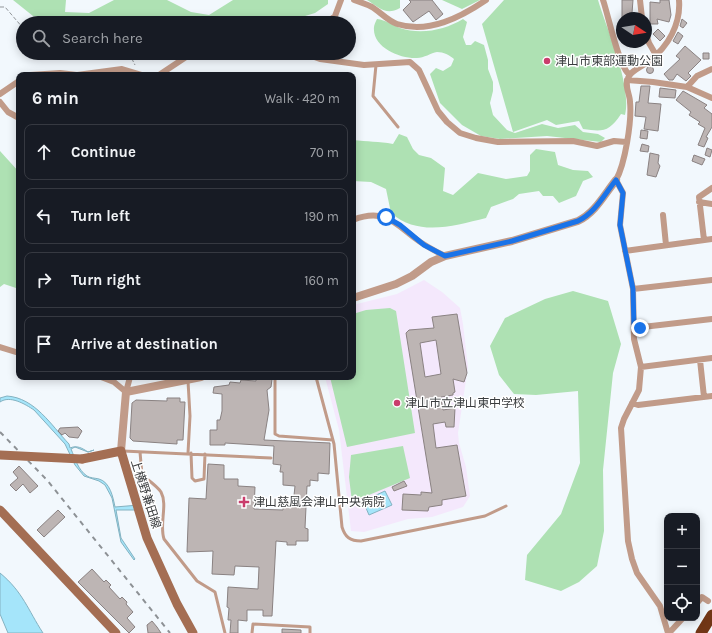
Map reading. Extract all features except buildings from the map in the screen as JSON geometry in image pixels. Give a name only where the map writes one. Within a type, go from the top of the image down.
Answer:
[{"type":"highway","points":[[701,633],[712,615]]},
{"type":"main road","name":"上横野兼田線","points":[[0,455],[82,459],[121,451],[147,538],[177,604],[193,633]]},
{"type":"main road","points":[[0,510],[116,633]]},
{"type":"street","points":[[335,16],[341,0]]},
{"type":"street","points":[[354,0],[371,6],[396,23],[419,27],[436,25],[453,20],[486,0]]},
{"type":"street","points":[[356,297],[396,284],[412,276],[432,262],[445,256],[512,241],[578,221],[586,217],[594,209],[616,180],[624,164],[630,102],[628,77],[609,27],[603,0]]},
{"type":"street","points":[[640,0],[641,12]]},
{"type":"street","points":[[628,77],[656,55],[672,34],[679,12],[679,0]]},
{"type":"street","points":[[652,48],[656,55]]},
{"type":"street","points":[[164,72],[182,60]]},
{"type":"street","points":[[329,60],[376,65],[406,61],[414,65],[424,78],[432,99],[447,122],[456,130],[476,138],[498,142],[573,141],[597,146],[614,141],[626,142]]},
{"type":"street","points":[[100,72],[122,69],[133,72]]},
{"type":"street","points":[[687,87],[697,76],[712,69]]},
{"type":"street","points":[[628,77],[687,87],[712,98]]},
{"type":"street","points":[[0,94],[16,83]]},
{"type":"street","points":[[0,102],[8,112],[16,116]]},
{"type":"street","points":[[616,180],[623,193],[620,225],[633,289],[634,339],[641,367],[639,390],[621,428],[628,541],[637,573],[660,606],[669,633]]},
{"type":"street","points":[[704,240],[699,197],[712,188]]},
{"type":"street","points":[[699,202],[712,204]]},
{"type":"street","points":[[356,219],[374,215],[386,217],[400,225],[424,245],[445,256]]},
{"type":"street","points":[[663,215],[666,245]]},
{"type":"street","points":[[625,251],[712,240]]},
{"type":"street","points":[[633,289],[712,280]]},
{"type":"street","points":[[634,328],[712,319]]},
{"type":"street","points":[[0,347],[16,352]]},
{"type":"street","points":[[641,367],[712,358]]},
{"type":"street","points":[[700,360],[704,396]]},
{"type":"street","points":[[109,380],[114,382],[126,392],[191,380]]},
{"type":"street","points":[[121,451],[126,392],[129,380]]},
{"type":"street","points":[[632,403],[638,405],[712,396]]},
{"type":"street","points":[[700,599],[702,596],[708,601]]},
{"type":"street","points":[[669,633],[680,621]]},
{"type":"lane","points":[[376,65],[373,96],[398,127]]},
{"type":"lane","points":[[275,380],[275,434],[280,436],[333,440]]},
{"type":"lane","points":[[317,380],[333,440],[342,527],[345,536],[361,542],[485,516],[506,506]]},
{"type":"lane","points":[[188,381],[190,453],[192,478],[195,481],[204,480],[205,454]]},
{"type":"lane","points":[[121,451],[190,453],[271,458]]},
{"type":"lane","points":[[140,452],[142,475],[160,491],[163,498],[162,533],[164,539],[197,581],[213,589],[215,592],[225,633]]},
{"type":"lane","points":[[252,633],[253,624],[310,627],[310,633]]},
{"type":"path","points":[[0,7],[5,7],[16,20]]},
{"type":"path","points":[[133,60],[139,72]]},
{"type":"shaded area","name":"津山市立津山東中学校","points":[[424,280],[442,292],[460,308],[468,367],[458,433],[459,443],[466,467],[470,496],[463,507],[432,517],[408,519],[364,532],[351,531],[339,430],[326,380],[356,380],[356,304],[397,294]]},
{"type":"green space","points":[[13,0],[66,0],[65,12],[89,13],[114,0],[167,0],[191,12],[209,15],[233,0],[328,0],[328,4],[315,13],[305,16],[33,16]]},
{"type":"green space","points":[[367,0],[400,0],[400,8],[387,11],[379,8]]},
{"type":"green space","points":[[442,0],[480,0],[462,9]]},
{"type":"green space","points":[[504,0],[598,0],[622,73],[626,103],[625,115],[621,114],[613,124],[601,130],[583,129],[579,121],[556,125],[547,120],[513,132],[482,24]]},
{"type":"green space","points":[[377,19],[383,20],[400,28],[424,31],[441,29],[463,19],[467,22],[463,37],[466,45],[471,45],[475,41],[484,45],[488,60],[488,69],[493,82],[493,91],[490,103],[493,115],[507,130],[515,133],[542,124],[558,128],[575,125],[583,132],[598,134],[605,138],[601,142],[547,136],[500,139],[481,136],[462,125],[440,103],[430,74],[436,68],[443,71],[451,66],[454,59],[440,52],[417,58],[410,58],[403,57],[389,51],[378,41],[375,34],[374,26]]},
{"type":"green space","points":[[399,134],[407,137],[413,149],[419,155],[431,158],[445,168],[443,191],[453,195],[478,173],[506,179],[527,176],[530,171],[530,155],[536,149],[555,152],[558,165],[573,170],[588,171],[593,177],[583,181],[576,196],[559,203],[553,196],[543,196],[539,191],[519,194],[513,199],[491,207],[486,218],[437,228],[425,227],[413,225],[391,213],[386,189],[371,182],[356,181],[356,140],[393,144]]},
{"type":"green space","points":[[0,151],[16,169],[16,288],[4,284],[0,287]]},
{"type":"green space","points":[[573,291],[608,301],[621,344],[613,373],[603,470],[604,531],[597,566],[579,582],[561,591],[525,580],[527,555],[561,514],[580,463],[578,391],[536,395],[514,394],[499,375],[490,346],[505,318],[545,299]]},
{"type":"green space","points":[[390,308],[396,311],[415,433],[347,447],[331,380],[356,380],[356,313],[366,310]]},
{"type":"green space","points":[[403,446],[410,478],[352,502],[349,477],[351,455]]},
{"type":"water","points":[[7,396],[17,398],[34,407],[49,421],[69,444],[70,448],[75,447],[71,449],[81,471],[88,477],[99,479],[106,483],[112,495],[115,507],[139,505],[139,510],[116,510],[121,538],[135,559],[134,560],[121,542],[112,498],[105,485],[99,481],[84,476],[75,465],[65,444],[34,410],[13,400],[8,399],[0,402],[0,398]]},
{"type":"water","points":[[75,447],[79,447],[88,452]]},
{"type":"water","points":[[385,491],[392,505],[369,515],[363,501]]},
{"type":"water","points":[[0,573],[20,594],[43,633],[8,633],[0,614]]},
{"type":"railway","points":[[0,432],[47,480],[170,633]]},
{"type":"place","name":"津山市東部運動公園","points":[[547,61]]},
{"type":"place","name":"津山市立津山東中学校","points":[[397,403]]},
{"type":"place","name":"津山慈風会津山中央病院","points":[[244,502]]},
{"type":"route","points":[[386,217],[400,225],[430,249],[445,256],[512,241],[578,221],[586,217],[594,209],[616,180],[621,188],[624,200],[620,225],[635,300],[634,328],[640,328]]}]
